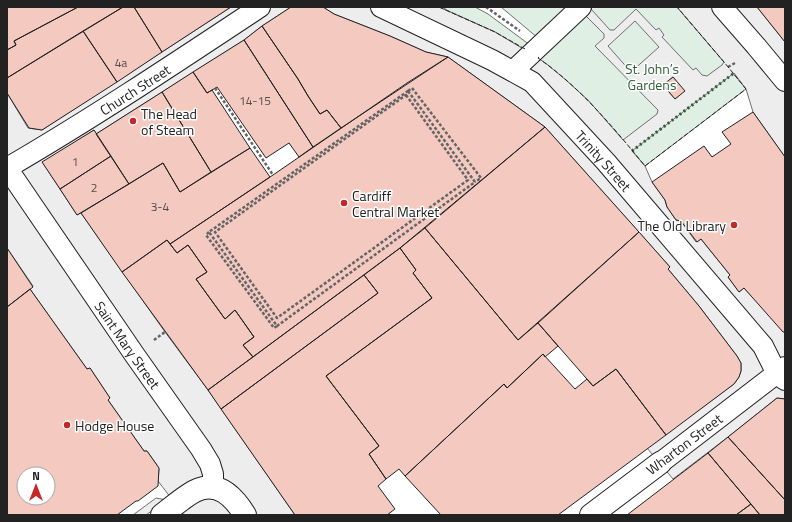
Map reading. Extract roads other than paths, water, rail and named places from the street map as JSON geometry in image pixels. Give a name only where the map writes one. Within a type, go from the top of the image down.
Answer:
[{"type":"street","name":"Church Street","points":[[7,168],[42,148],[260,7]]},
{"type":"street","name":"Trinity Street","points":[[381,7],[492,60],[532,82],[606,162],[763,346],[782,373]]},
{"type":"street","points":[[513,72],[581,7]]},
{"type":"street","points":[[722,7],[784,78]]},
{"type":"street","name":"Saint Mary Street","points":[[7,168],[201,449],[210,464],[213,474],[213,488]]},
{"type":"street","name":"Wharton Street","points":[[593,515],[660,463],[782,373]]},
{"type":"street","points":[[162,515],[193,492],[202,488],[213,488],[225,492],[238,503],[245,515]]},
{"type":"place","name":"The Head of Steam","points":[[133,121]]},
{"type":"place","name":"Cardiff Central Market","points":[[344,203]]},
{"type":"place","name":"The Old Library","points":[[734,225]]},
{"type":"place","name":"Hodge House","points":[[67,425]]},
{"type":"park label","name":"St. John’s Gardens","points":[[652,76]]}]
